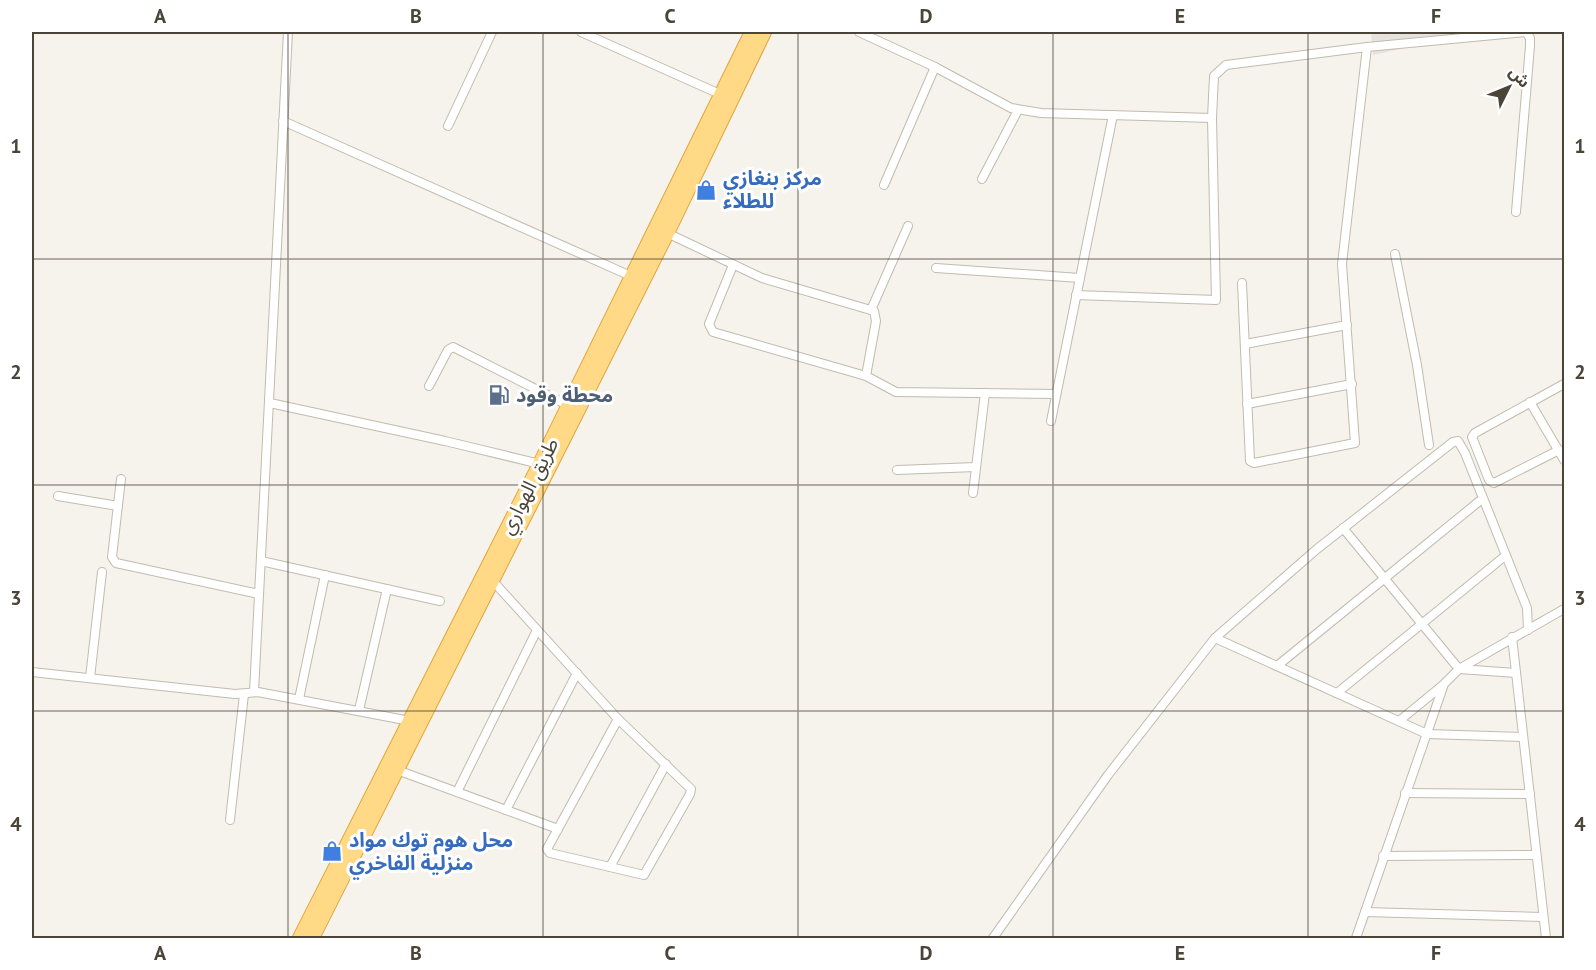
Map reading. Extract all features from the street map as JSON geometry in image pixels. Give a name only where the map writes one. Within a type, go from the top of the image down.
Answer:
[{"type":"highway","name":"طريق الهواري","points":[[312,939],[410,721],[569,406],[752,32]]},
{"type":"highway","name":"طريق الهواري","points":[[300,939],[397,770],[667,233],[764,32]]},
{"type":"street","points":[[254,692],[288,32]]},
{"type":"street","points":[[448,126],[492,32]]},
{"type":"street","points":[[582,32],[722,95]]},
{"type":"street","points":[[859,32],[935,67],[1018,110],[1212,118]]},
{"type":"street","points":[[1076,295],[1215,300],[1212,118],[1215,76],[1226,65],[1367,47],[1519,32],[1529,34],[1530,46],[1516,212]]},
{"type":"street","points":[[1242,283],[1249,459],[1254,463],[1356,443],[1342,264],[1367,47]]},
{"type":"street","points":[[884,185],[935,67]]},
{"type":"street","points":[[982,179],[1018,110]]},
{"type":"street","points":[[1051,421],[1113,115]]},
{"type":"street","points":[[283,121],[633,277]]},
{"type":"street","points":[[871,310],[908,226]]},
{"type":"street","points":[[667,233],[762,278],[871,310],[876,314],[876,321],[866,376]]},
{"type":"street","points":[[1395,254],[1418,364],[1429,445]]},
{"type":"street","points":[[733,265],[709,324],[713,332],[866,376],[896,392],[1056,394]]},
{"type":"street","points":[[936,268],[1080,278]]},
{"type":"street","points":[[1245,344],[1347,325]]},
{"type":"street","points":[[429,386],[448,350],[453,347],[569,406]]},
{"type":"street","points":[[1247,404],[1352,384]]},
{"type":"street","points":[[1559,450],[1496,483],[1489,480],[1472,439],[1473,435],[1564,384]]},
{"type":"street","points":[[973,493],[985,393]]},
{"type":"street","points":[[1530,402],[1564,460]]},
{"type":"street","points":[[270,403],[435,438],[540,464]]},
{"type":"street","points":[[993,939],[1108,775],[1215,638],[1343,528],[1453,442],[1461,445],[1527,608],[1528,630]]},
{"type":"street","points":[[897,470],[976,467]]},
{"type":"street","points":[[121,479],[112,557],[116,563],[259,594]]},
{"type":"street","points":[[58,496],[118,506]]},
{"type":"street","points":[[1277,666],[1482,499]]},
{"type":"street","points":[[1343,528],[1459,669],[1516,673]]},
{"type":"street","points":[[1337,693],[1505,556]]},
{"type":"street","points":[[261,561],[440,601]]},
{"type":"street","points":[[90,678],[102,573]]},
{"type":"street","points":[[299,699],[325,575]]},
{"type":"street","points":[[492,580],[618,719],[689,786],[690,794],[645,874],[548,851],[618,719]]},
{"type":"street","points":[[359,710],[387,589]]},
{"type":"street","points":[[1399,722],[1459,669],[1564,609]]},
{"type":"street","points":[[457,792],[537,630]]},
{"type":"street","points":[[1512,637],[1546,939]]},
{"type":"street","points":[[1215,638],[1427,734],[1523,737]]},
{"type":"street","points":[[32,672],[244,694],[254,692],[410,721]]},
{"type":"street","points":[[506,810],[577,673]]},
{"type":"street","points":[[1356,939],[1444,684]]},
{"type":"street","points":[[230,820],[244,694]]},
{"type":"street","points":[[610,867],[666,764]]},
{"type":"street","points":[[397,770],[558,829]]},
{"type":"street","points":[[1405,793],[1530,794]]},
{"type":"street","points":[[1383,856],[1536,855]]},
{"type":"street","points":[[1365,912],[1543,917]]},
{"type":"shaded area","points":[[1371,32],[1480,32],[1373,55]]},
{"type":"place","name":"مركز بنغازي للطلاء","points":[[706,190]]},
{"type":"place","name":"محطة وقود","points":[[499,395]]},
{"type":"place","name":"محل هوم توك مواد منزلية الفاخري","points":[[332,851]]}]
